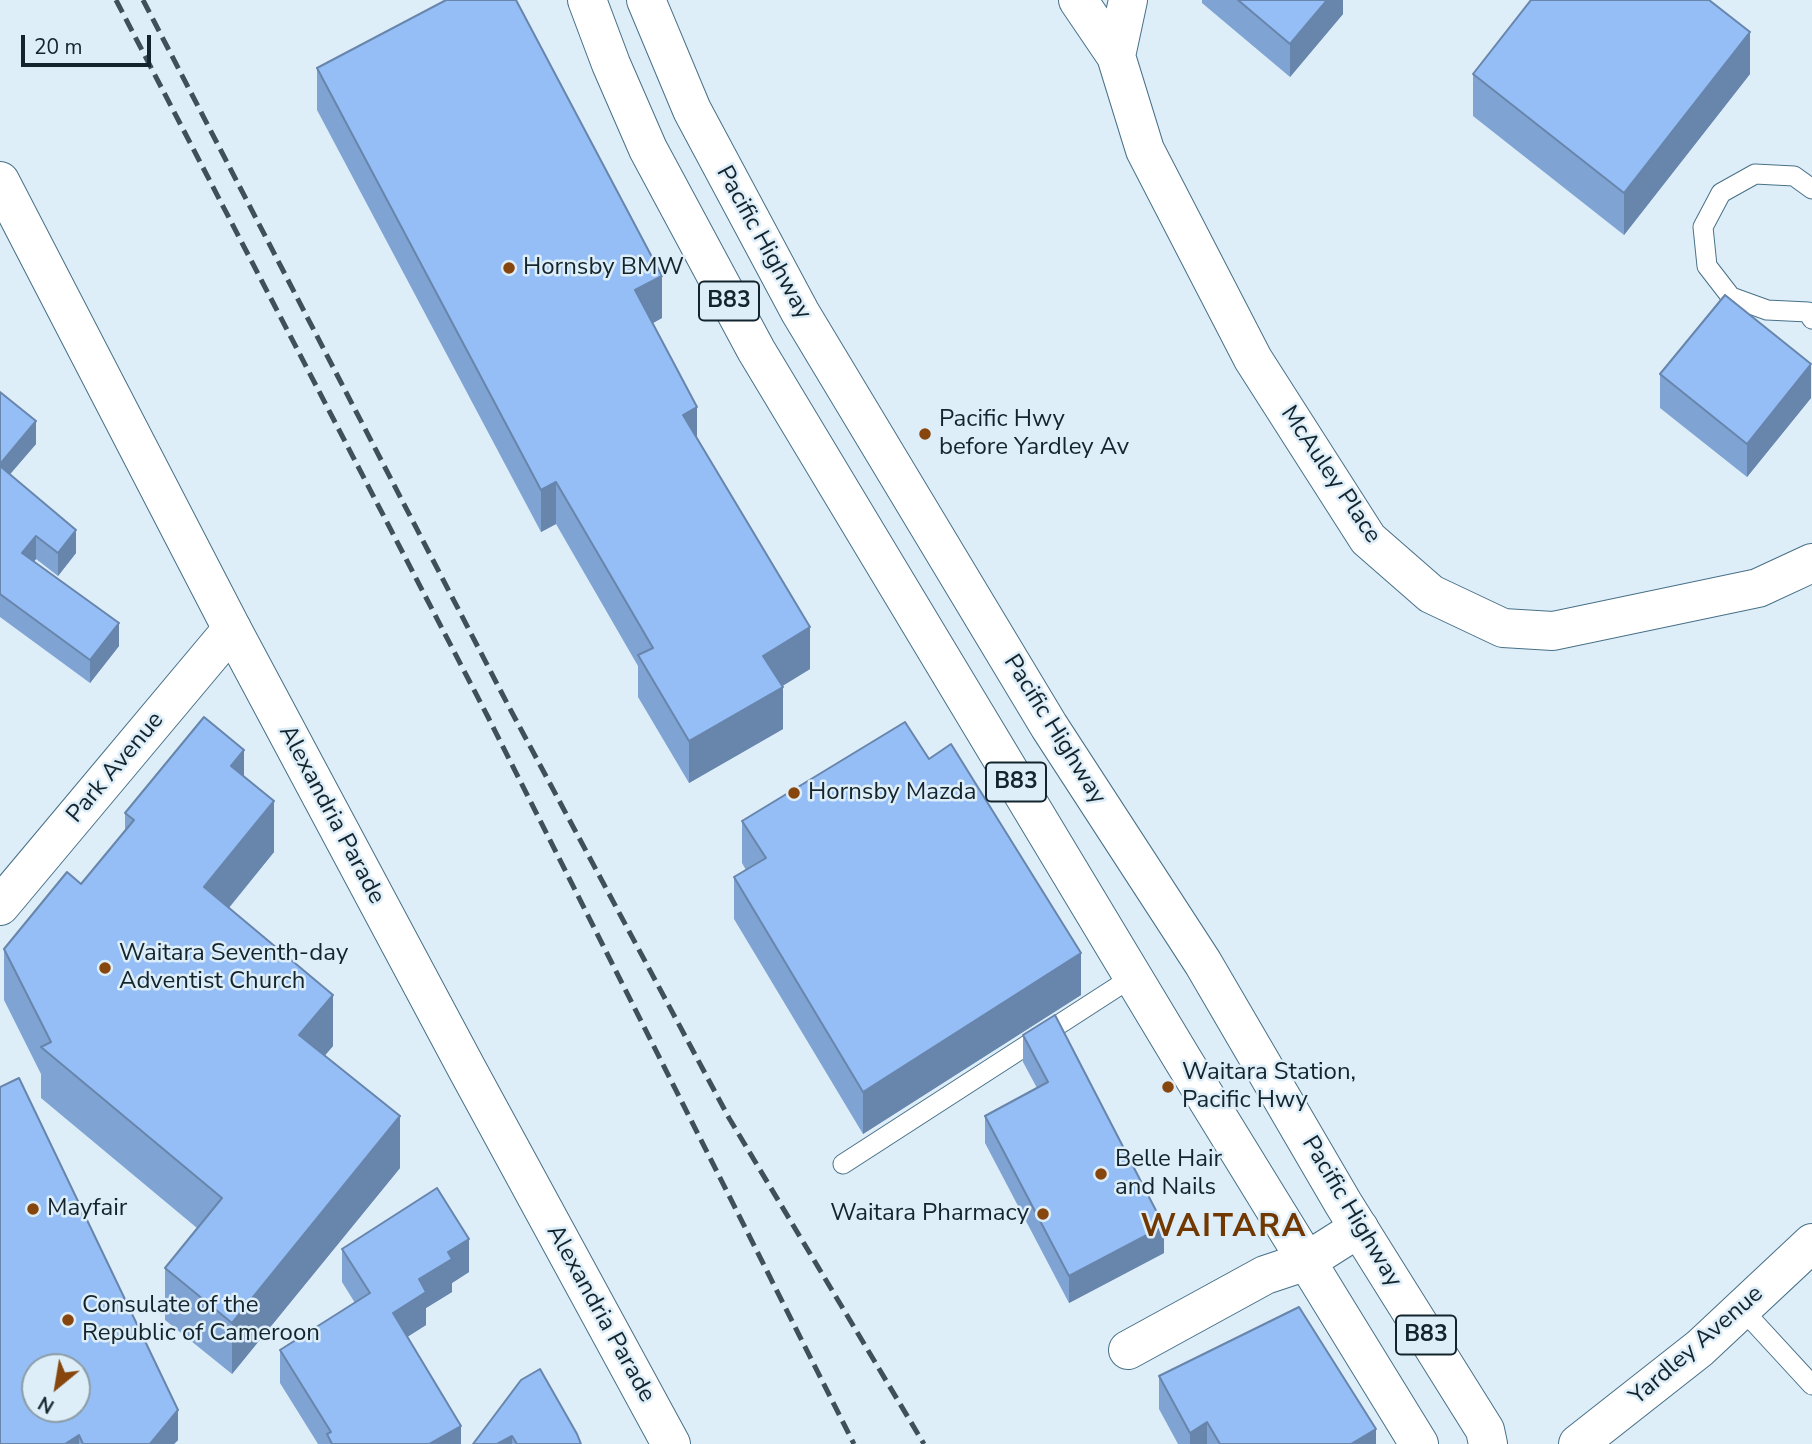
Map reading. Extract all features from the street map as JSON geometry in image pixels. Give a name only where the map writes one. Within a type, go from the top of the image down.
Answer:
[{"type":"street","name":"B83","points":[[587,0],[648,149],[756,350],[898,589],[1419,1444]]},
{"type":"street","name":"Pacific Highway","points":[[646,0],[692,110],[800,312],[1049,726],[1203,963],[1359,1228],[1485,1430],[1488,1444]]},
{"type":"street","name":"McAuley Place","points":[[1078,0],[1116,56],[1145,150],[1252,359],[1368,539],[1431,594],[1503,628],[1553,631],[1758,588],[1812,563]]},
{"type":"street","name":"McAuley Place","points":[[1116,56],[1128,0]]},
{"type":"street","name":"Alexandria Parade","points":[[0,181],[232,629],[453,1045],[671,1444]]},
{"type":"street","name":"Park Avenue","points":[[0,906],[232,629]]},
{"type":"street","points":[[1128,1350],[1265,1275],[1307,1261],[1359,1228]]},
{"type":"street","name":"Yardley Avenue","points":[[1578,1444],[1700,1348],[1812,1243]]},
{"type":"lane","points":[[1810,316],[1768,310],[1731,297],[1707,266],[1703,228],[1721,193],[1755,174],[1794,176],[1812,189]]},
{"type":"lane","points":[[843,1164],[1134,976]]},
{"type":"lane","points":[[1742,1309],[1812,1385]]},
{"type":"building","points":[[446,0],[516,0],[662,276],[635,290],[697,407],[683,415],[810,627],[763,656],[783,687],[689,741],[638,655],[653,648],[556,482],[541,490],[317,68]]},
{"type":"building","points":[[1238,0],[1327,0],[1290,44]]},
{"type":"building","points":[[1531,0],[1709,0],[1750,32],[1624,193],[1473,74]]},
{"type":"building","points":[[1725,295],[1811,364],[1747,444],[1660,374]]},
{"type":"building","points":[[0,392],[36,421],[0,464]]},
{"type":"building","points":[[0,466],[76,530],[58,553],[36,536],[22,553],[119,623],[90,660],[0,594]]},
{"type":"building","points":[[204,717],[244,750],[231,766],[274,801],[204,887],[333,995],[299,1035],[400,1116],[232,1323],[165,1268],[222,1198],[41,1047],[51,1042],[4,949],[67,872],[81,884],[134,820],[125,813]]},
{"type":"building","points":[[905,722],[929,759],[951,744],[1081,953],[863,1092],[734,877],[766,858],[742,821]]},
{"type":"building","points":[[1055,1015],[1164,1226],[1069,1276],[985,1116],[1048,1082],[1023,1035]]},
{"type":"building","name":"Mayfair","points":[[19,1078],[178,1410],[150,1444],[83,1444],[79,1435],[65,1444],[0,1444],[0,1087]]},
{"type":"building","points":[[437,1188],[469,1239],[448,1252],[452,1259],[419,1279],[426,1292],[393,1313],[461,1426],[429,1444],[332,1444],[327,1434],[331,1432],[280,1350],[370,1293],[342,1249]]},
{"type":"building","points":[[1299,1307],[1376,1429],[1351,1444],[1220,1444],[1207,1422],[1190,1433],[1159,1376]]},
{"type":"building","points":[[540,1369],[581,1444],[517,1444],[512,1436],[497,1444],[473,1444],[521,1380]]},
{"type":"railway","points":[[116,0],[488,717],[854,1444]]},
{"type":"railway","points":[[143,0],[509,707],[729,1118],[924,1444]]},
{"type":"place","name":"Hornsby BMW","points":[[509,268]]},
{"type":"place","name":"Pacific Hwy before Yardley Av","points":[[925,434]]},
{"type":"place","name":"Hornsby Mazda","points":[[794,793]]},
{"type":"place","name":"Waitara Seventh-day Adventist Church","points":[[105,968]]},
{"type":"place","name":"Waitara Station, Pacific Hwy","points":[[1168,1087]]},
{"type":"place","name":"Belle Hair and Nails","points":[[1101,1174]]},
{"type":"place","name":"Mayfair","points":[[33,1209]]},
{"type":"place","name":"Waitara Pharmacy","points":[[1043,1214]]},
{"type":"place","name":"Consulate of the Republic of Cameroon","points":[[68,1320]]},
{"type":"district","name":"WAITARA","points":[[1224,1228]]}]
